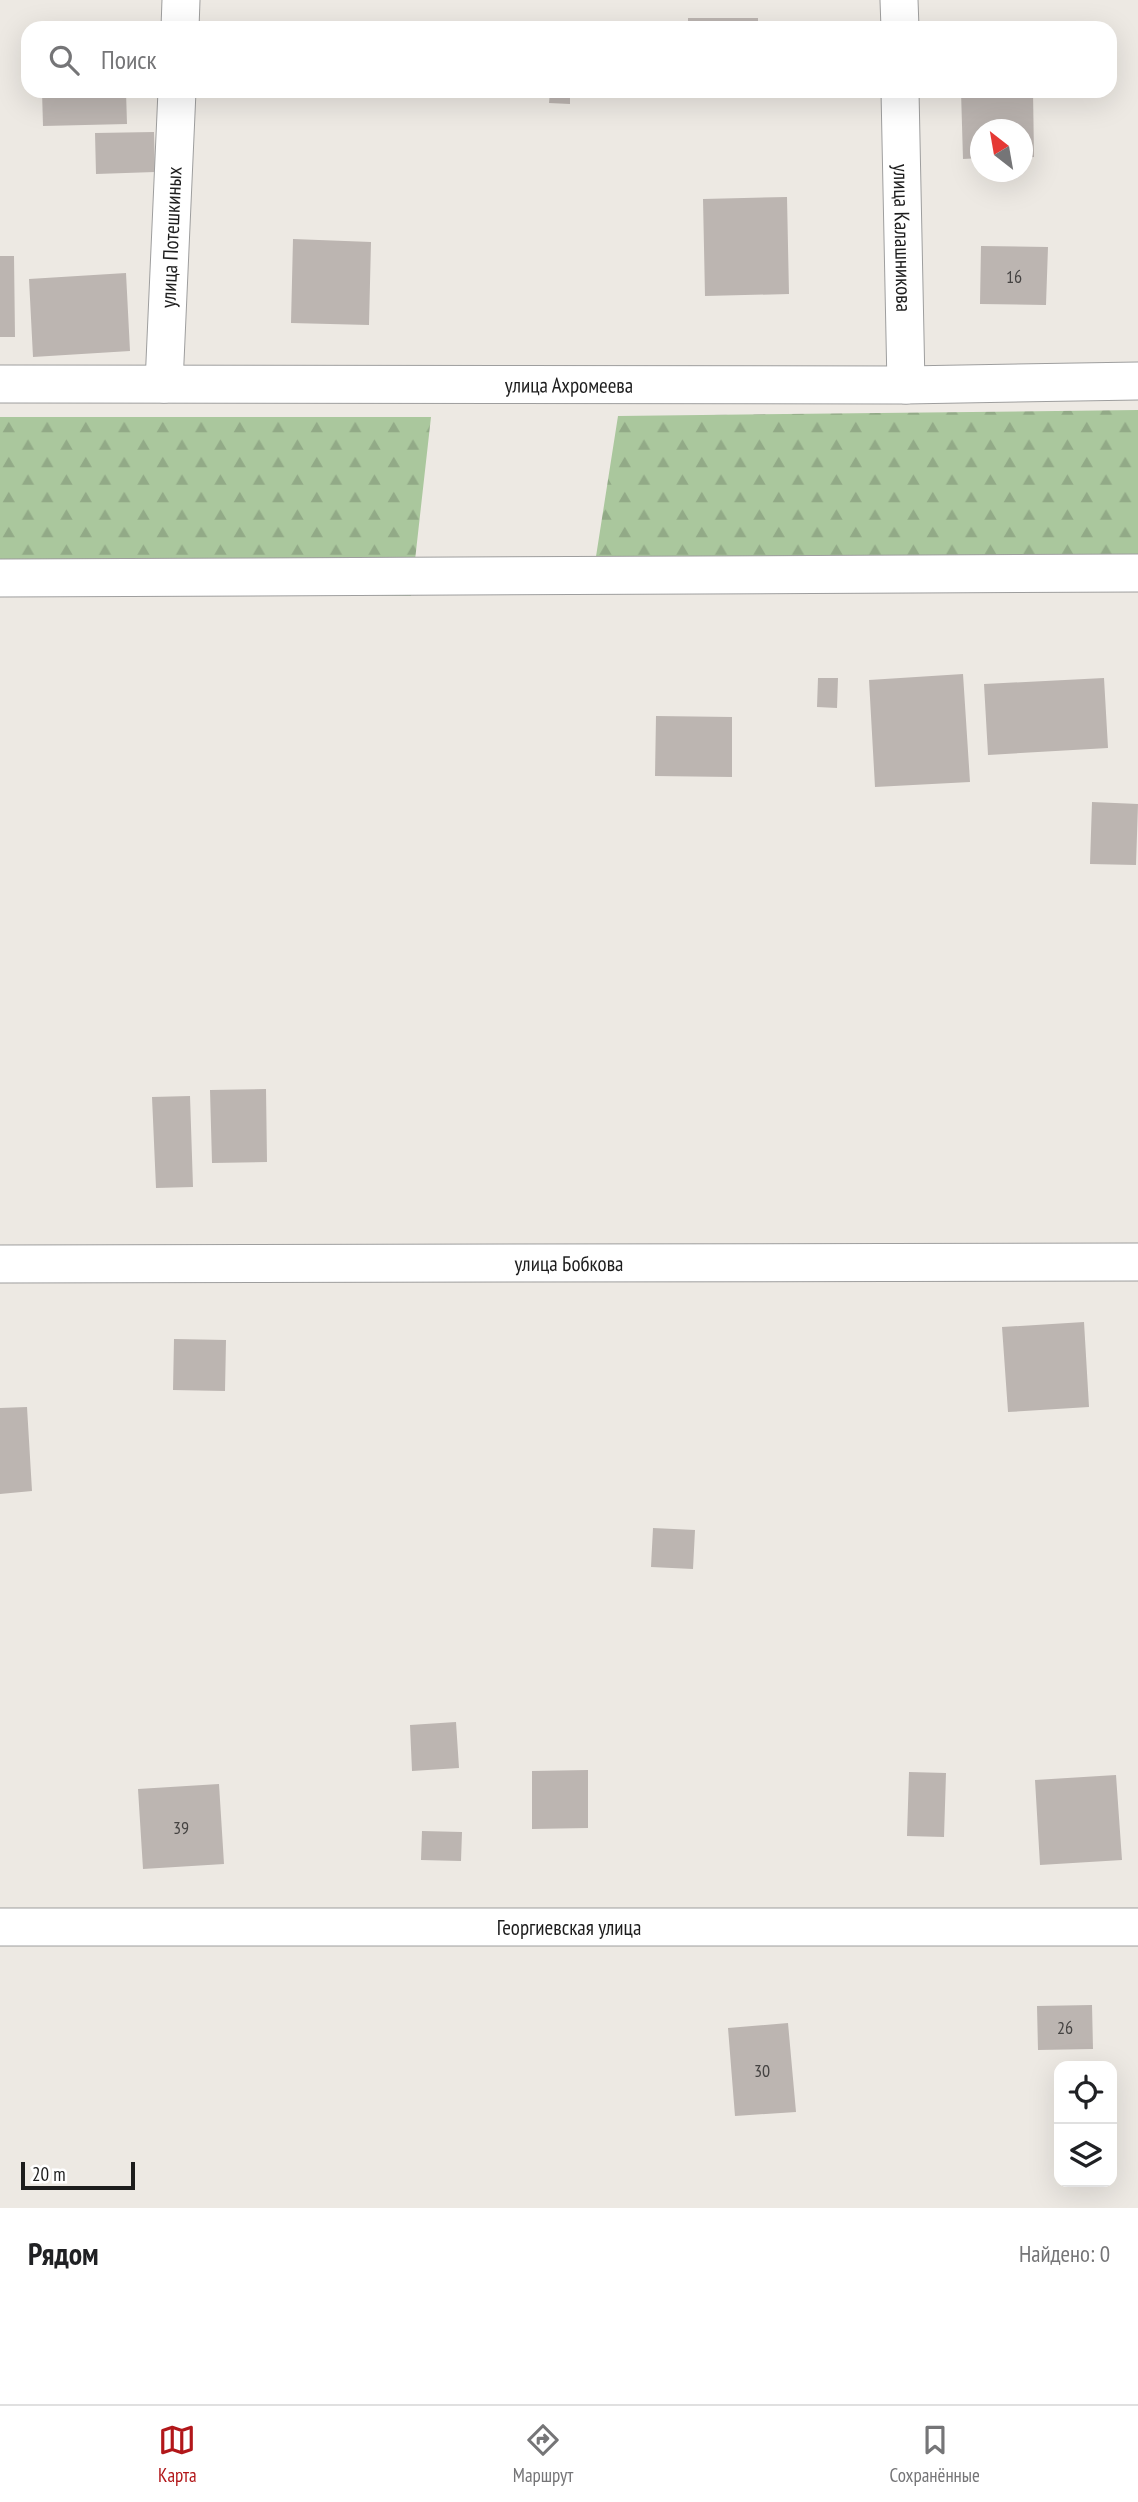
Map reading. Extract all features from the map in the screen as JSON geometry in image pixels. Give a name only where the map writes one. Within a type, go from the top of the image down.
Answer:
[{"type":"street","points":[[180,21],[181,0]]},
{"type":"street","points":[[899,0],[900,21]]},
{"type":"street","name":"улица Потешкиных","points":[[164,384],[177,98]]},
{"type":"street","name":"улица Калашникова","points":[[900,98],[906,385]]},
{"type":"street","name":"улица Ахромеева","points":[[0,384],[906,385],[1138,381]]},
{"type":"street","points":[[0,578],[1138,573]]},
{"type":"street","name":"улица Бобкова","points":[[0,1264],[1138,1262]]},
{"type":"street","name":"Георгиевская улица","points":[[0,1927],[1138,1927]]},
{"type":"green space","points":[[1138,410],[1138,572],[592,582],[618,416]]},
{"type":"green space","points":[[0,417],[431,417],[411,596],[0,586]]},
{"type":"building","points":[[688,18],[758,18],[758,21],[688,21]]},
{"type":"building","points":[[42,98],[126,98],[127,124],[43,126]]},
{"type":"building","points":[[549,98],[570,98],[570,104],[549,103]]},
{"type":"building","points":[[961,98],[1033,98],[1034,157],[1033,119],[970,119],[970,159],[963,159]]},
{"type":"building","points":[[154,132],[155,172],[96,174],[95,133]]},
{"type":"building","points":[[787,197],[789,294],[705,296],[703,199]]},
{"type":"building","points":[[293,239],[371,242],[369,325],[291,323]]},
{"type":"building","points":[[981,246],[1048,247],[1046,305],[980,304]]},
{"type":"building","points":[[0,256],[14,256],[15,337],[0,337]]},
{"type":"building","points":[[126,273],[130,351],[33,357],[29,279]]},
{"type":"building","points":[[963,674],[970,782],[875,787],[869,680]]},
{"type":"building","points":[[818,678],[838,678],[837,708],[817,707]]},
{"type":"building","points":[[1104,678],[1108,748],[988,755],[984,684]]},
{"type":"building","points":[[656,716],[732,717],[732,777],[655,776]]},
{"type":"building","points":[[1092,802],[1138,804],[1136,865],[1090,864]]},
{"type":"building","points":[[266,1089],[267,1162],[212,1163],[210,1090]]},
{"type":"building","points":[[190,1096],[193,1187],[156,1188],[152,1097]]},
{"type":"building","points":[[1084,1322],[1089,1407],[1008,1412],[1002,1327]]},
{"type":"building","points":[[174,1339],[226,1340],[225,1391],[173,1390]]},
{"type":"building","points":[[27,1407],[32,1491],[0,1494],[0,1408]]},
{"type":"building","points":[[653,1528],[695,1530],[693,1569],[651,1567]]},
{"type":"building","points":[[456,1722],[459,1768],[412,1771],[410,1725]]},
{"type":"building","points":[[588,1770],[588,1828],[532,1829],[532,1771]]},
{"type":"building","points":[[909,1772],[946,1773],[944,1837],[907,1836]]},
{"type":"building","points":[[1116,1775],[1122,1860],[1040,1865],[1035,1780]]},
{"type":"building","points":[[219,1784],[224,1864],[143,1869],[138,1789]]},
{"type":"building","points":[[422,1831],[462,1832],[461,1861],[421,1860]]},
{"type":"building","points":[[1092,2005],[1093,2049],[1038,2050],[1037,2006]]},
{"type":"building","points":[[788,2023],[796,2112],[735,2116],[728,2028]]}]
